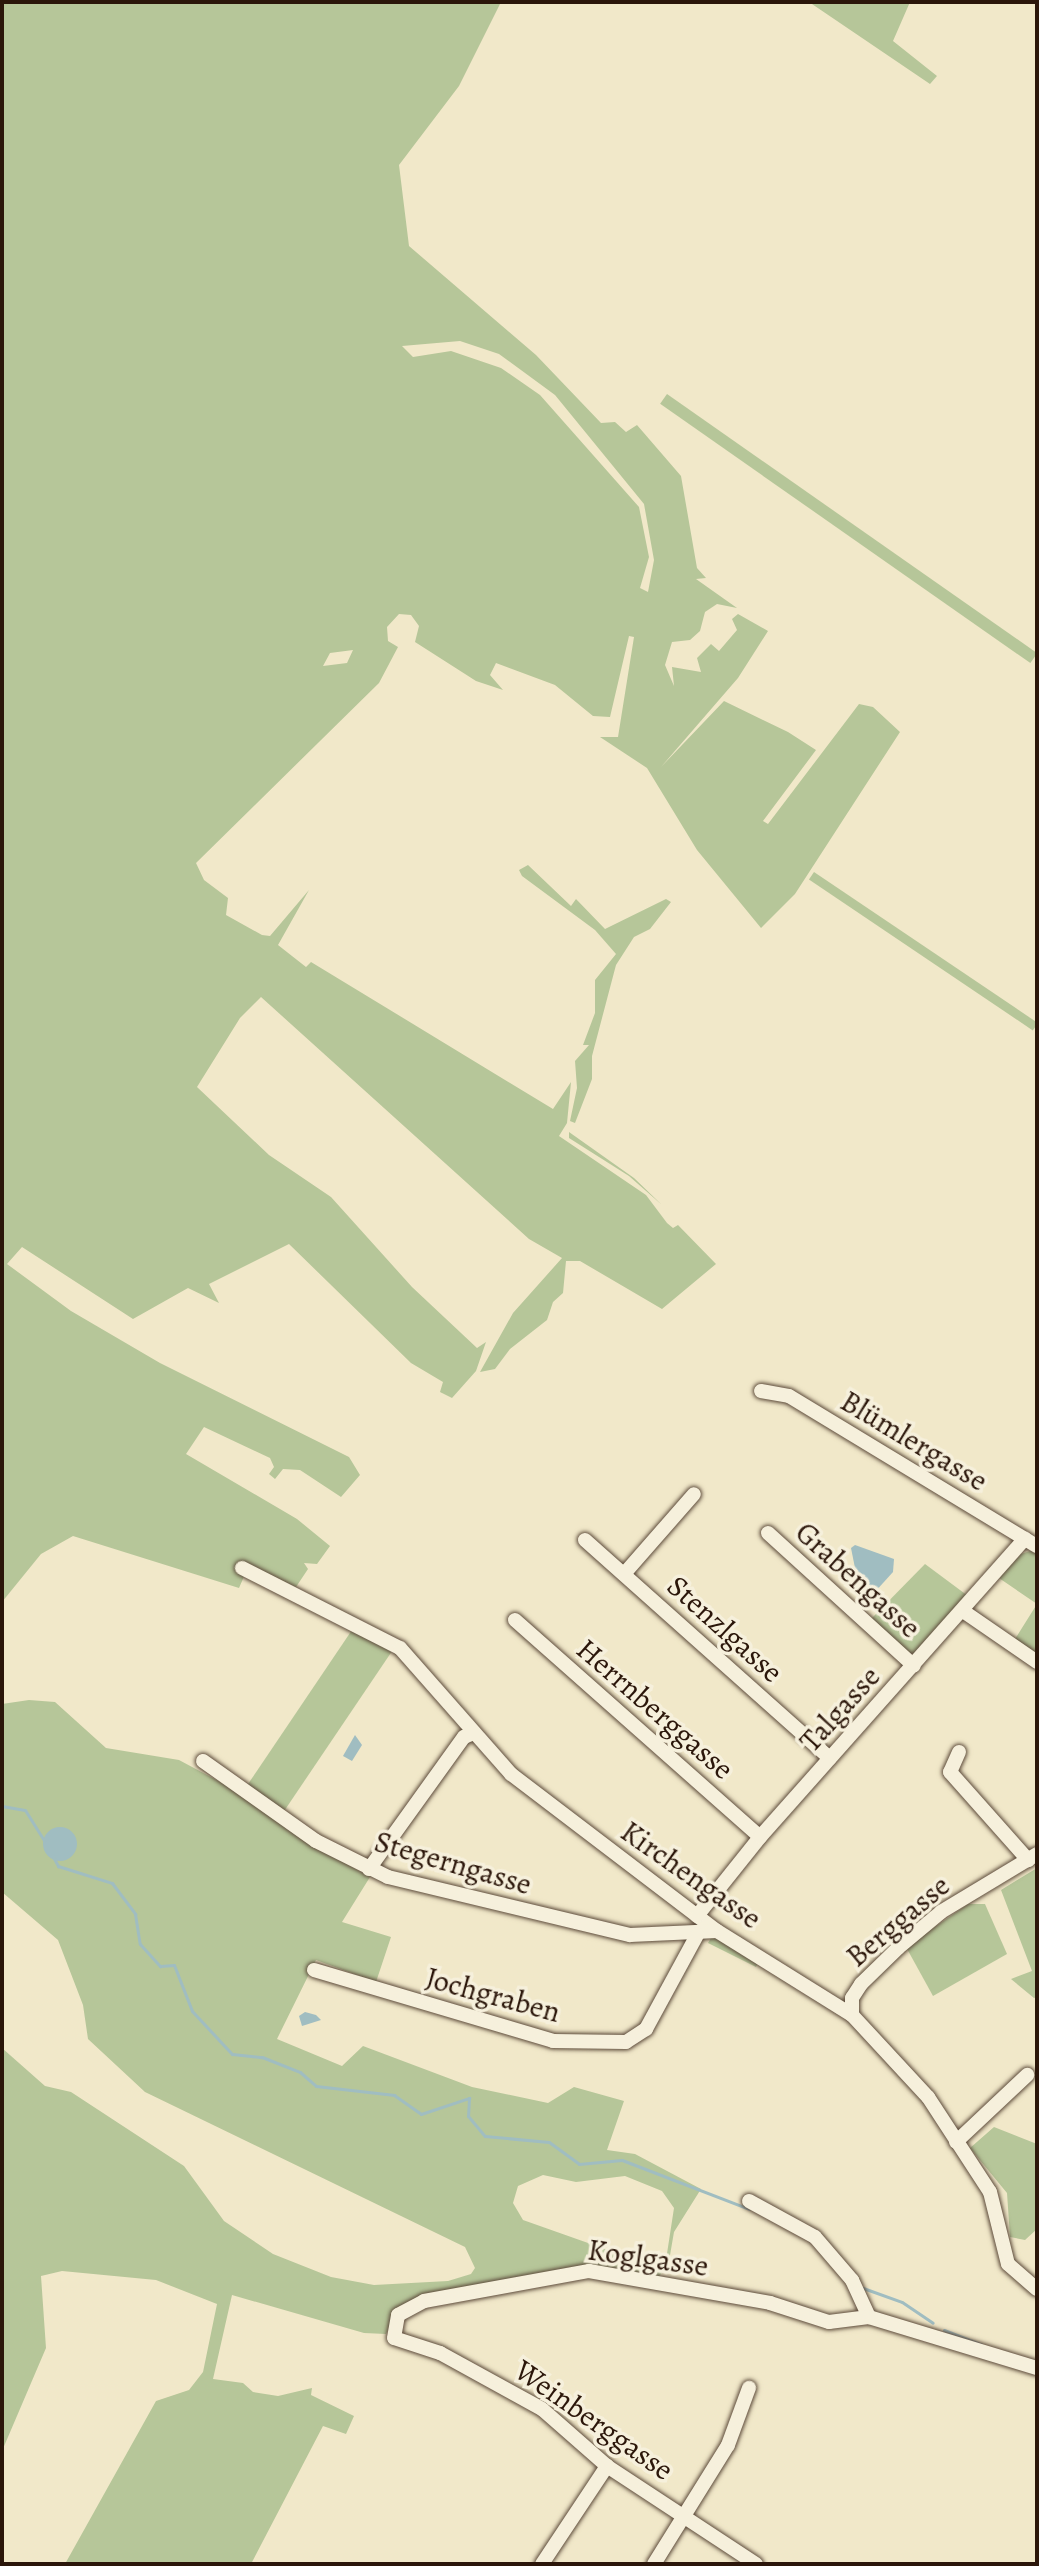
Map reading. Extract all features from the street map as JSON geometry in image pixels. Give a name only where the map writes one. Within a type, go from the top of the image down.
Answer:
[{"type":"street","name":"Blümlergasse","points":[[761,1391],[789,1396],[1031,1542]]},
{"type":"street","points":[[624,1574],[694,1494]]},
{"type":"street","name":"Grabengasse","points":[[768,1533],[914,1666]]},
{"type":"street","name":"Stenzlgasse","points":[[585,1540],[830,1758]]},
{"type":"street","name":"Talgasse","points":[[697,1916],[760,1837],[830,1758],[963,1611],[1031,1542]]},
{"type":"street","name":"Kirchengasse","points":[[242,1568],[400,1648],[511,1774],[717,1931],[852,2015],[928,2097],[990,2192],[1008,2264],[1037,2289]]},
{"type":"street","points":[[963,1611],[1037,1662]]},
{"type":"street","name":"Herrnberggasse","points":[[515,1620],[760,1837]]},
{"type":"street","points":[[369,1869],[464,1737],[474,1733]]},
{"type":"street","points":[[959,1752],[950,1772],[1032,1857]]},
{"type":"street","name":"Stegerngasse","points":[[203,1761],[316,1841],[369,1869],[484,1904],[630,1935],[697,1935],[717,1931]]},
{"type":"street","name":"Berggasse","points":[[852,2015],[852,1998],[861,1984],[898,1948],[941,1912],[1032,1857]]},
{"type":"street","name":"Jochgraben","points":[[314,1970],[553,2041],[626,2042],[646,2029],[697,1935]]},
{"type":"street","points":[[956,2142],[1027,2075]]},
{"type":"street","points":[[749,2201],[815,2237],[852,2280],[869,2317],[1037,2368]]},
{"type":"street","name":"Koglgasse","points":[[394,2338],[398,2315],[413,2304],[589,2271],[770,2303],[829,2322],[869,2317]]},
{"type":"street","name":"Weinberggasse","points":[[394,2338],[440,2353],[542,2409],[607,2466],[689,2516],[756,2564]]},
{"type":"street","points":[[654,2564],[689,2516],[728,2445],[749,2388]]},
{"type":"street","points":[[542,2564],[607,2466]]},
{"type":"green space","points":[[2,2],[501,2],[459,86],[399,165],[409,246],[536,355],[601,423],[615,422],[626,432],[637,425],[681,476],[697,568],[706,578],[696,579],[737,608],[717,604],[705,612],[700,631],[690,640],[672,642],[665,665],[674,686],[672,667],[701,672],[697,658],[711,644],[719,651],[737,630],[732,619],[738,614],[768,631],[738,678],[661,767],[724,701],[788,732],[816,750],[763,821],[768,824],[859,704],[873,707],[900,732],[795,894],[761,928],[697,850],[647,768],[600,737],[618,737],[634,637],[629,636],[610,717],[593,716],[555,685],[496,663],[490,675],[503,690],[476,681],[415,642],[419,626],[411,615],[399,614],[387,627],[388,641],[398,647],[379,683],[196,863],[204,880],[228,898],[226,915],[262,935],[270,936],[309,890],[278,945],[306,967],[311,962],[553,1109],[571,1082],[567,1123],[559,1136],[646,1195],[667,1223],[673,1228],[678,1225],[716,1264],[662,1309],[580,1261],[566,1261],[563,1293],[553,1302],[547,1320],[510,1349],[495,1369],[480,1372],[513,1313],[562,1258],[529,1239],[261,997],[240,1018],[197,1087],[269,1155],[331,1197],[412,1287],[477,1348],[486,1342],[476,1371],[452,1398],[440,1392],[443,1382],[411,1363],[289,1244],[209,1284],[219,1303],[188,1288],[133,1319],[22,1247],[7,1264],[71,1311],[160,1363],[349,1457],[360,1475],[341,1497],[300,1470],[283,1469],[275,1479],[269,1474],[274,1467],[270,1458],[204,1427],[186,1454],[297,1519],[330,1546],[317,1564],[304,1563],[308,1569],[296,1587],[249,1565],[239,1588],[73,1536],[41,1554],[2,1602]],"holes":[[[460,341],[499,354],[555,395],[644,504],[654,560],[648,592],[640,588],[649,557],[639,507],[540,395],[501,368],[451,351],[413,357],[402,346]],[[353,650],[347,663],[323,666],[330,653]]]},
{"type":"green space","points":[[809,2],[910,2],[893,41],[937,76],[930,84]]},
{"type":"green space","points":[[667,394],[1037,653],[1030,663],[660,404]]},
{"type":"green space","points":[[528,865],[571,906],[576,899],[605,929],[666,899],[671,902],[650,929],[634,937],[616,965],[592,1056],[592,1079],[575,1123],[570,1121],[577,1088],[575,1061],[589,1045],[583,1045],[595,1013],[595,980],[616,954],[595,930],[522,876],[519,870]]},
{"type":"green space","points":[[814,872],[1037,1022],[1033,1030],[809,879]]},
{"type":"green space","points":[[569,1132],[634,1178],[662,1205],[629,1176],[569,1138]]},
{"type":"green space","points":[[1037,1551],[1037,1604],[999,1578],[1021,1554]]},
{"type":"green space","points":[[925,1564],[968,1596],[915,1654],[908,1653],[870,1620]]},
{"type":"green space","points":[[1037,1604],[1037,1655],[1015,1639]]},
{"type":"green space","points":[[354,1627],[391,1652],[285,1811],[247,1785]]},
{"type":"green space","points":[[29,1700],[55,1702],[106,1748],[179,1760],[237,1791],[300,1838],[370,1877],[342,1922],[391,1937],[376,1982],[316,1960],[277,2039],[342,2066],[363,2046],[472,2087],[548,2103],[574,2087],[624,2101],[607,2150],[635,2154],[701,2189],[674,2232],[669,2261],[657,2280],[561,2270],[394,2317],[386,2334],[364,2333],[232,2295],[213,2379],[243,2383],[253,2392],[278,2396],[312,2388],[311,2395],[354,2416],[346,2434],[323,2426],[251,2564],[65,2564],[156,2401],[189,2390],[203,2372],[217,2304],[156,2280],[62,2271],[41,2276],[46,2348],[2,2451],[2,2048],[45,2086],[71,2092],[184,2166],[224,2221],[273,2254],[331,2277],[374,2285],[448,2281],[471,2274],[475,2268],[465,2247],[145,2092],[88,2039],[83,2005],[58,1940],[2,1892],[2,1704]],"holes":[[[543,2175],[576,2182],[625,2176],[662,2191],[674,2208],[666,2260],[657,2270],[647,2269],[622,2255],[523,2220],[513,2203],[518,2186]]]},
{"type":"green space","points":[[1037,1868],[1037,1997],[1034,1998],[1011,1979],[1032,1971],[1001,1890]]},
{"type":"green space","points":[[968,1904],[985,1904],[1007,1954],[933,1996],[906,1947]]},
{"type":"green space","points":[[711,1938],[726,1939],[761,1957],[756,1967],[708,1943]]},
{"type":"green space","points":[[994,2127],[1037,2144],[1037,2229],[1025,2240],[1010,2237],[1007,2193],[970,2148]]},
{"type":"water","points":[[855,1545],[894,1559],[893,1572],[874,1593],[858,1583],[851,1548]]},
{"type":"water","points":[[355,1735],[362,1745],[352,1761],[343,1756]]},
{"type":"water","points":[[60,1827],[72,1832],[77,1844],[72,1856],[60,1861],[48,1856],[43,1844],[48,1832]]},
{"type":"water","points":[[305,2012],[321,2020],[302,2026],[299,2016]]},
{"type":"waterway","points":[[2,1806],[25,1810],[44,1841]]},
{"type":"waterway","points":[[52,1855],[58,1866],[112,1883],[135,1914],[140,1944],[160,1966],[174,1965],[192,2011],[232,2054],[262,2057],[300,2072],[316,2086],[394,2095],[421,2114],[469,2098],[468,2116],[485,2136],[549,2142],[579,2164],[622,2160],[749,2209]]},
{"type":"waterway","points":[[863,2288],[902,2302],[933,2323]]},
{"type":"waterway","points":[[944,2330],[981,2344]]}]
